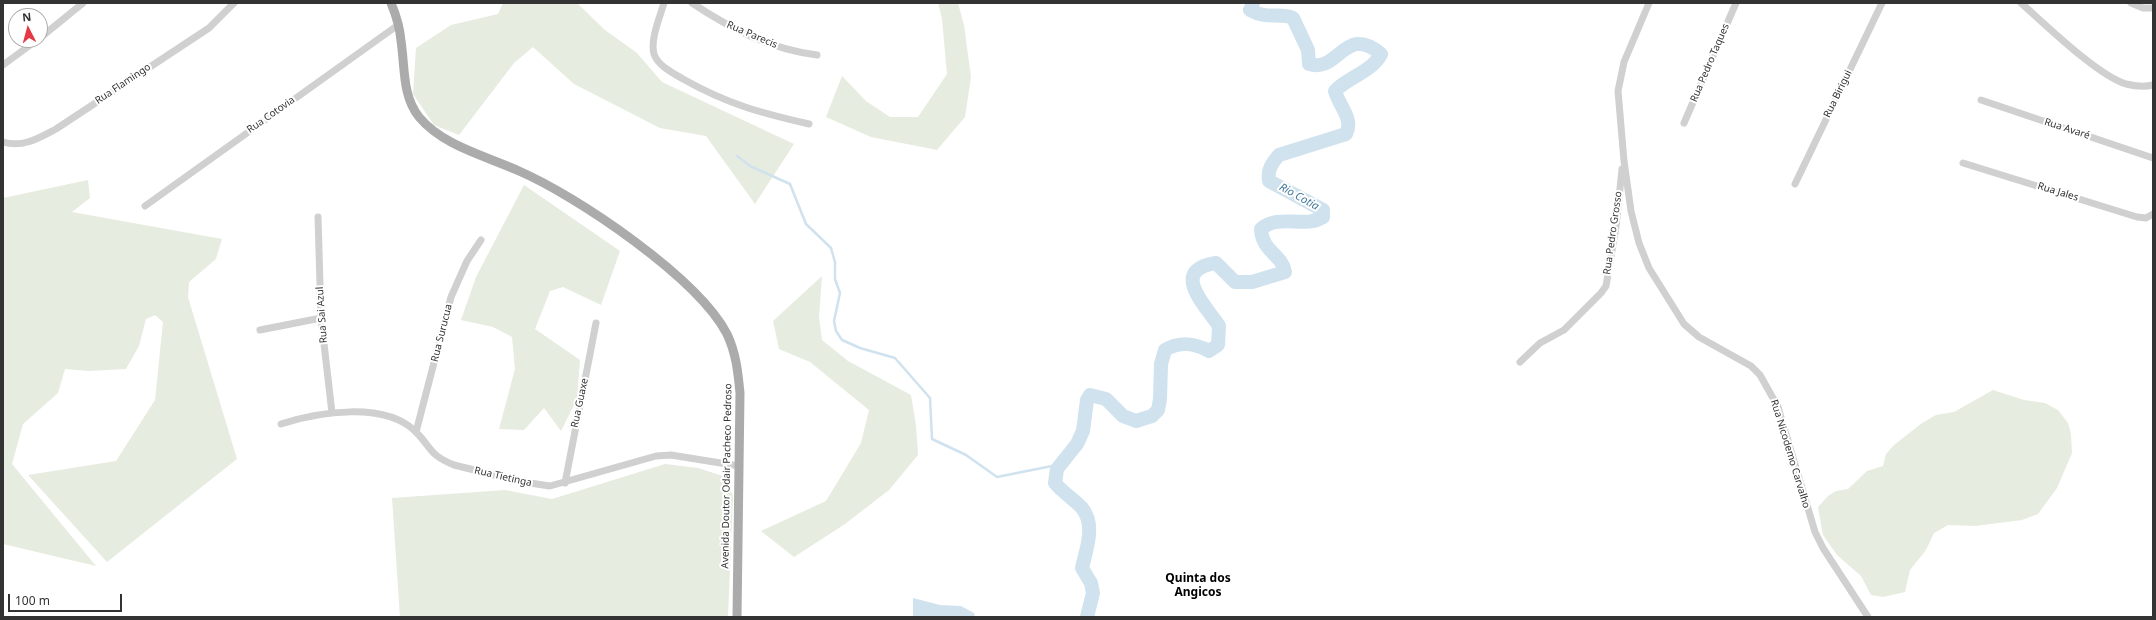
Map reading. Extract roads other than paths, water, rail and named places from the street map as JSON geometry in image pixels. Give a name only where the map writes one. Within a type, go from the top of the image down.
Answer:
[{"type":"main road","name":"Avenida Doutor Odair Pacheco Pedroso","points":[[391,3],[398,25],[408,95],[418,116],[429,127],[467,150],[546,184],[590,211],[666,266],[704,304],[727,334],[738,367],[740,393],[737,617]]},
{"type":"street","points":[[48,31],[83,3]]},
{"type":"street","name":"Rua Flamingo","points":[[3,142],[20,144],[30,142],[56,129],[209,28],[234,3]]},
{"type":"street","points":[[664,3],[654,45],[654,54],[664,67],[707,93],[734,105],[809,124]]},
{"type":"street","name":"Rua Parecis","points":[[692,3],[722,23],[746,35],[782,48],[817,55]]},
{"type":"street","name":"Rua Nicodemo Carvalho","points":[[1649,3],[1624,62],[1619,78],[1618,90],[1624,161],[1636,232],[1649,268],[1684,324],[1699,337],[1751,366],[1765,382],[1778,407],[1815,532],[1823,548],[1868,617]]},
{"type":"street","name":"Rua Pedro Taques","points":[[1684,123],[1736,3]]},
{"type":"street","name":"Rua Birigui","points":[[1795,184],[1882,3]]},
{"type":"street","points":[[2021,3],[2108,76],[2125,84],[2146,86],[2153,85]]},
{"type":"street","points":[[2131,3],[2143,8],[2153,8]]},
{"type":"street","name":"Rua Cotovia","points":[[145,206],[398,25]]},
{"type":"street","points":[[3,65],[26,48]]},
{"type":"street","name":"Rua Avaré","points":[[1980,100],[2153,158]]},
{"type":"street","name":"Rua Pedro Grosso","points":[[1520,362],[1540,343],[1564,330],[1601,293],[1606,286],[1616,227],[1624,161]]},
{"type":"street","name":"Rua Jales","points":[[1963,163],[2137,217],[2146,218],[2153,214]]},
{"type":"street","name":"Rua Sai Azul","points":[[318,217],[321,318],[332,413]]},
{"type":"street","name":"Rua Surucua","points":[[416,432],[451,297],[467,261],[481,240]]},
{"type":"street","points":[[260,330],[321,318]]},
{"type":"street","name":"Rua Guaxe","points":[[565,483],[596,323]]},
{"type":"street","name":"Rua Tietinga","points":[[281,424],[303,417],[332,413],[360,412],[385,416],[398,420],[416,432],[431,452],[442,460],[454,465],[541,486],[565,483],[656,456],[671,455],[692,457],[739,466]]},
{"type":"water","points":[[913,598],[940,605],[961,606],[974,613],[975,617],[913,617]]},
{"type":"waterway","name":"Rio Cotia","points":[[1087,617],[1093,593],[1091,583],[1082,568],[1089,538],[1088,522],[1082,508],[1055,483],[1057,469],[1077,444],[1083,431],[1087,400],[1090,395],[1106,399],[1123,416],[1136,421],[1152,416],[1158,410],[1160,399],[1161,364],[1165,350],[1176,345],[1187,344],[1198,346],[1209,351],[1218,345],[1219,326],[1200,299],[1195,289],[1193,280],[1195,273],[1202,267],[1216,263],[1235,282],[1252,282],[1285,272],[1280,261],[1265,243],[1262,237],[1261,229],[1268,224],[1276,222],[1308,222],[1316,220],[1323,217],[1323,210],[1269,181],[1271,167],[1279,155],[1346,134],[1348,128],[1347,118],[1335,91],[1340,86],[1366,70],[1381,54],[1369,46],[1359,44],[1350,46],[1327,62],[1319,65],[1309,64],[1308,50],[1293,18],[1288,16],[1262,15],[1256,13],[1250,10],[1253,3]]},
{"type":"waterway","points":[[737,156],[750,166],[790,184],[806,224],[831,248],[835,262],[835,279],[840,293],[834,321],[836,331],[842,340],[860,348],[895,358],[930,398],[932,439],[966,455],[997,477],[1062,464]]},
{"type":"district","name":"Quinta dos Angicos","points":[[1198,586]]}]
